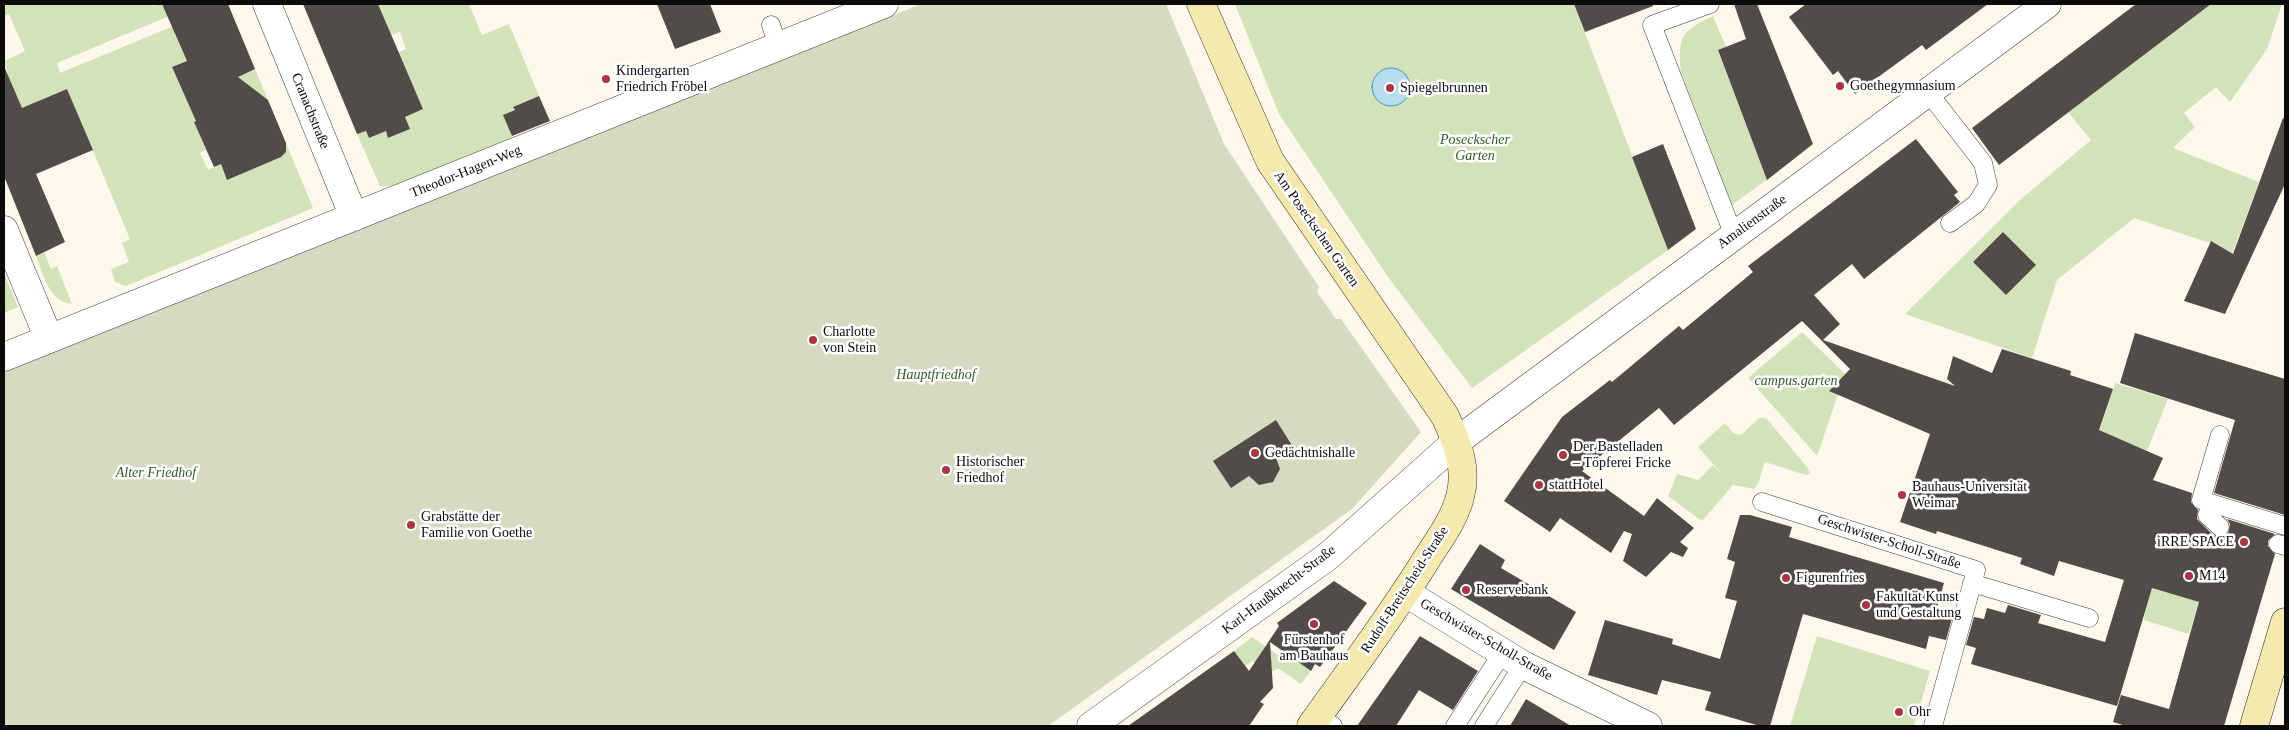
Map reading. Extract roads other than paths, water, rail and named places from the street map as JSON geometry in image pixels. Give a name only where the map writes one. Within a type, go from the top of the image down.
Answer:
[{"type":"street","name":"Cranachstraße","points":[[267,4],[354,218]]},
{"type":"street","name":"Theodor-Hagen-Weg","points":[[4,358],[354,218],[774,35],[884,4]]},
{"type":"street","name":"Am Poseckschen Garten","points":[[1200,4],[1270,161],[1428,389],[1445,416],[1456,441]]},
{"type":"street","name":"Amalienstraße","points":[[1456,441],[2047,4]]},
{"type":"street","points":[[4,230],[49,339]]},
{"type":"street","name":"Rudolf-Breitscheid-Straße","points":[[1321,723],[1448,525],[1460,497],[1463,467],[1456,441]]},
{"type":"street","name":"Karl-Haußknecht-Straße","points":[[1091,726],[1327,556],[1456,441]]},
{"type":"street","name":"Geschwister-Scholl-Straße","points":[[1406,593],[1513,659],[1648,726]]},
{"type":"street","points":[[2254,726],[2285,622]]},
{"type":"lane","points":[[1710,4],[1652,25],[1734,236]]},
{"type":"lane","points":[[1928,92],[1983,164],[1988,185],[1976,204],[1950,223]]},
{"type":"lane","points":[[2220,434],[2202,500],[2285,526]]},
{"type":"lane","name":"Geschwister-Scholl-Straße","points":[[1762,502],[1976,570],[1933,726]]},
{"type":"lane","points":[[1972,583],[2090,618]]},
{"type":"lane","points":[[1455,726],[1513,659]]},
{"type":"lane","points":[[1484,726],[1513,659]]},
{"type":"water","points":[[1391,68],[1404,74],[1410,87],[1404,100],[1391,106],[1378,100],[1372,87],[1378,74]]},
{"type":"place","name":"Kindergarten Friedrich Fröbel","points":[[606,79]]},
{"type":"place","name":"Goethegymnasium","points":[[1840,86]]},
{"type":"place","name":"Spiegelbrunnen","points":[[1390,88]]},
{"type":"place","name":"Charlotte von Stein","points":[[813,340]]},
{"type":"place","name":"Gedächtnishalle","points":[[1255,453]]},
{"type":"place","name":"Der Bastelladen – Töpferei Fricke","points":[[1563,455]]},
{"type":"place","name":"Historischer Friedhof","points":[[946,470]]},
{"type":"place","name":"stattHotel","points":[[1539,485]]},
{"type":"place","name":"Bauhaus-Universität Weimar","points":[[1902,495]]},
{"type":"place","name":"Grabstätte der Familie von Goethe","points":[[411,525]]},
{"type":"place","name":"iRRE SPACE","points":[[2244,542]]},
{"type":"place","name":"M14","points":[[2189,576]]},
{"type":"place","name":"Figurenfries","points":[[1786,578]]},
{"type":"place","name":"Reservebank","points":[[1466,590]]},
{"type":"place","name":"Fakultät Kunst und Gestaltung","points":[[1866,605]]},
{"type":"place","name":"Fürstenhof am Bauhaus","points":[[1314,624]]},
{"type":"place","name":"Ohr","points":[[1899,712]]},
{"type":"park label","name":"Poseckscher Garten","points":[[1475,148]]},
{"type":"park label","name":"Hauptfriedhof","points":[[936,375]]},
{"type":"park label","name":"campus.garten","points":[[1796,381]]},
{"type":"park label","name":"Alter Friedhof","points":[[156,473]]}]
